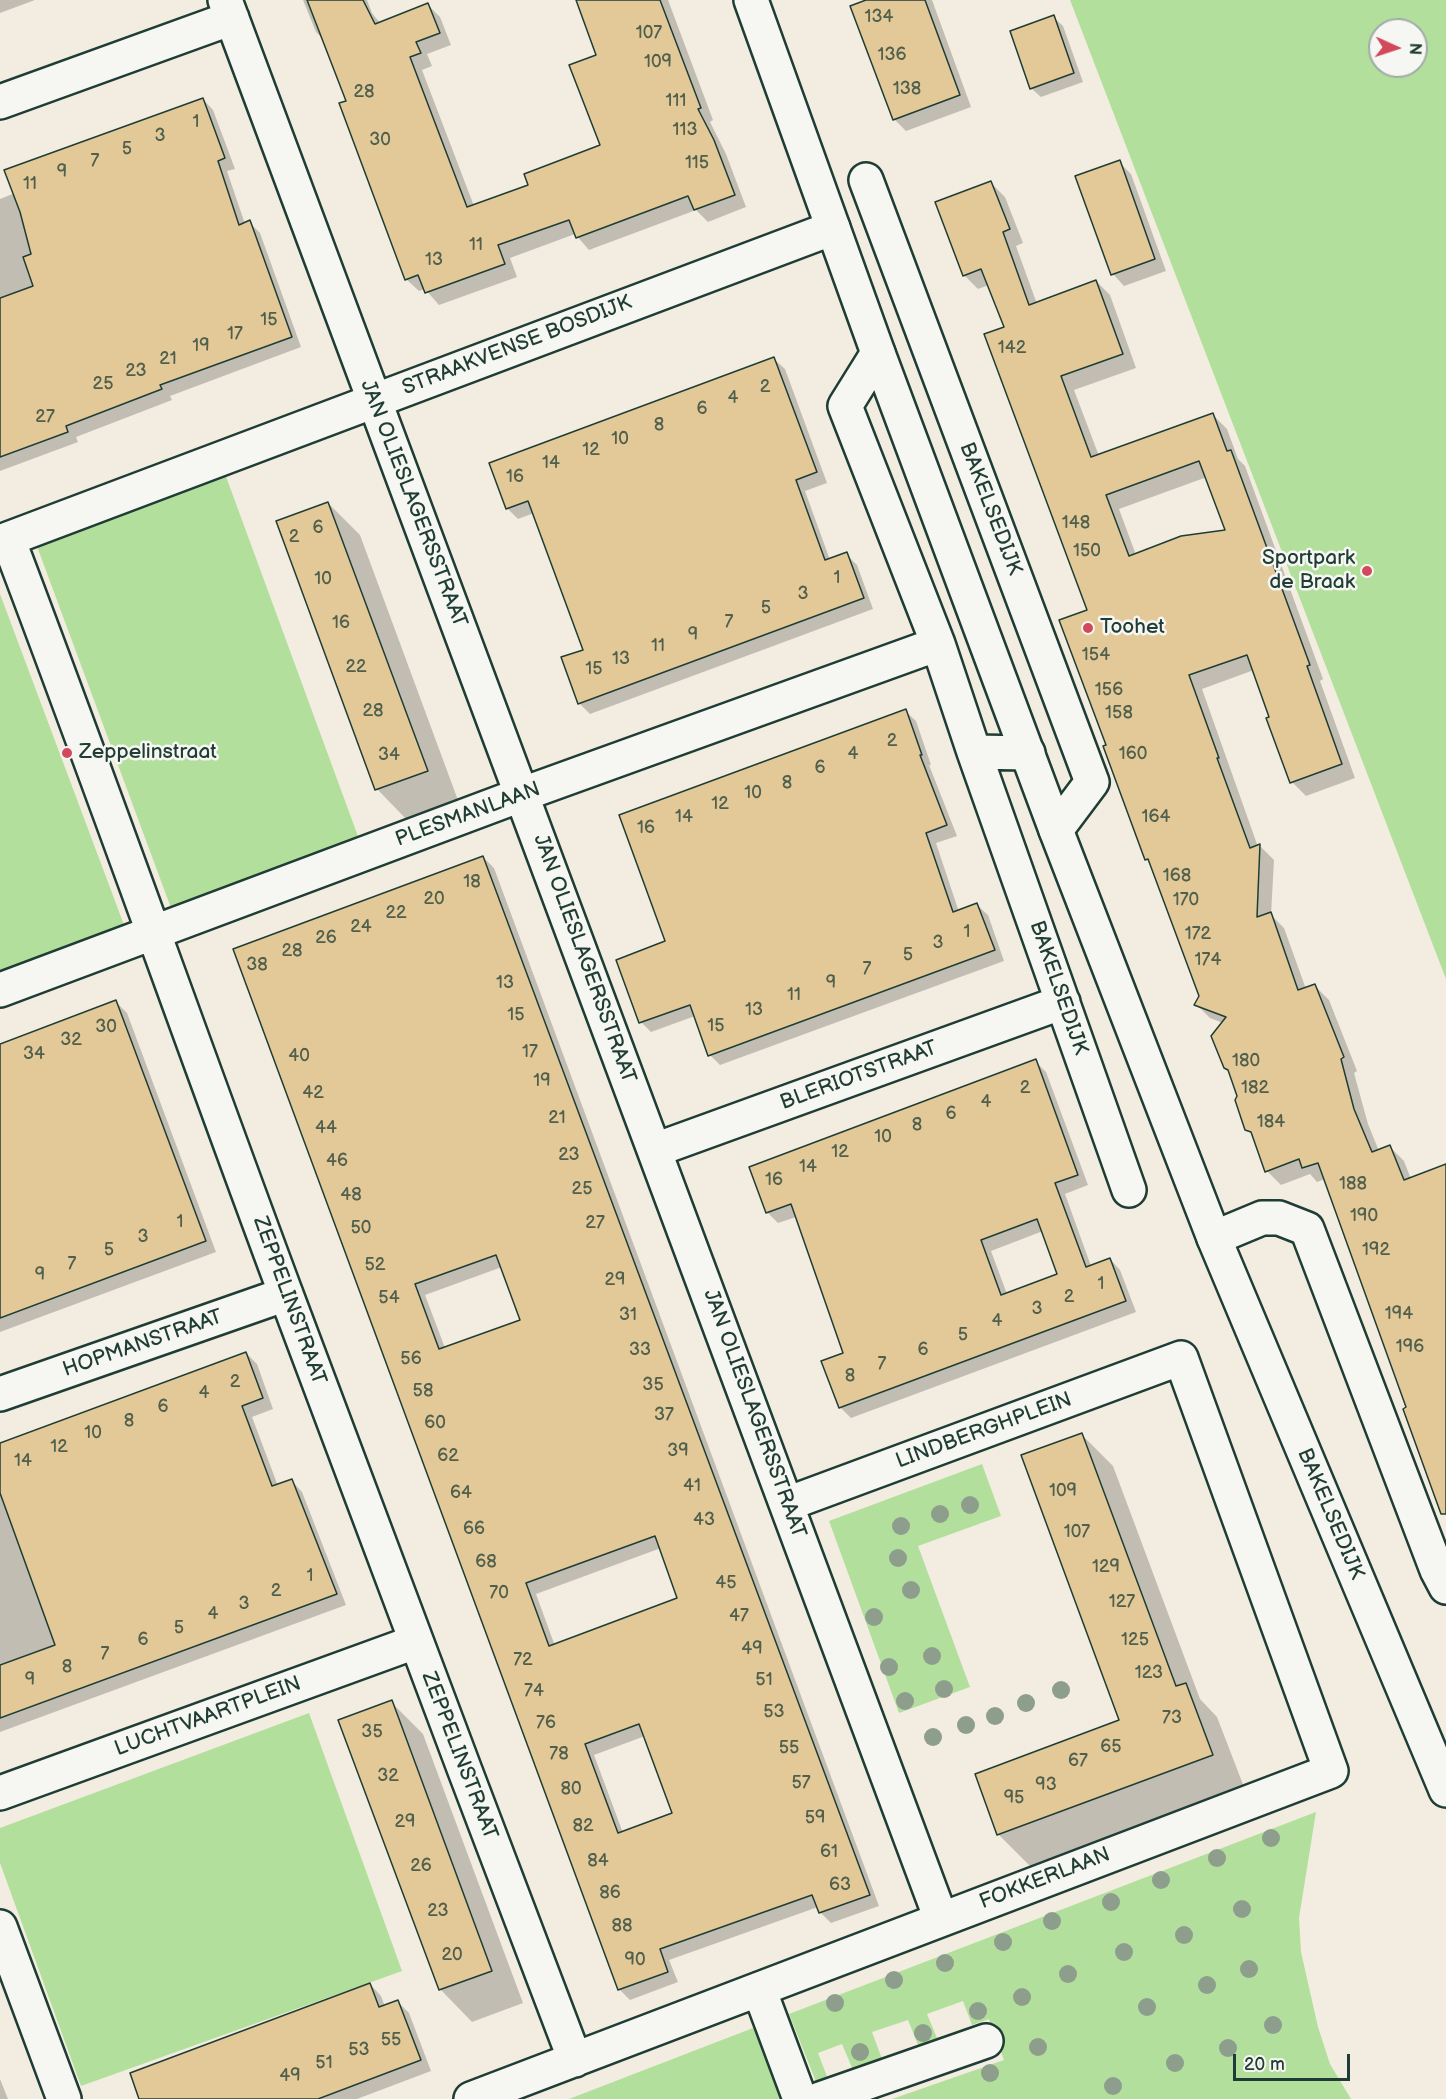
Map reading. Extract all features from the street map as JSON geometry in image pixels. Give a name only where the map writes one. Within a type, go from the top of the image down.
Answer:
[{"type":"street","name":"BAKELSEDIJK","points":[[751,0],[832,228],[1056,830],[1214,1238],[1446,1790]]},
{"type":"street","points":[[0,102],[228,9]]},
{"type":"street","name":"JAN OLIESLAGERSSTRAAT","points":[[228,9],[523,794],[941,1919]]},
{"type":"street","name":"BAKELSEDIJK","points":[[866,180],[1092,782],[1056,830]]},
{"type":"street","name":"STRAAKVENSE BOSDIJK","points":[[4,541],[832,228]]},
{"type":"street","name":"BAKELSEDIJK","points":[[878,352],[845,406],[938,644],[1129,1190]]},
{"type":"street","name":"ZEPPELINSTRAAT","points":[[4,541],[155,933],[415,1642],[575,2060]]},
{"type":"street","name":"PLESMANLAAN","points":[[0,990],[523,794],[938,644]]},
{"type":"street","points":[[974,752],[1028,753]]},
{"type":"street","name":"BLERIOTSTRAAT","points":[[655,1150],[1063,1002]]},
{"type":"street","points":[[1214,1238],[1262,1218],[1279,1218],[1307,1229],[1437,1570],[1446,1587]]},
{"type":"street","name":"HOPMANSTRAAT","points":[[0,1394],[286,1294]]},
{"type":"street","name":"LINDBERGHPLEIN","points":[[787,1504],[1181,1358],[1331,1771]]},
{"type":"street","name":"LUCHTVAARTPLEIN","points":[[0,1793],[415,1642]]},
{"type":"street","name":"FOKKERLAAN","points":[[471,2099],[1331,1771]]},
{"type":"street","points":[[0,1927],[64,2099]]},
{"type":"street","points":[[759,1989],[800,2099]]},
{"type":"street","points":[[820,2099],[986,2041]]},
{"type":"green space","name":"Sportpark de Braak","points":[[1070,0],[1446,0],[1446,979]]},
{"type":"green space","points":[[224,471],[359,839],[171,908],[35,541]]},
{"type":"green space","points":[[0,594],[124,925],[0,971]]},
{"type":"green space","points":[[982,1464],[1001,1516],[918,1546],[970,1687],[899,1713],[829,1521]]},
{"type":"green space","points":[[309,1713],[402,1971],[81,2086],[0,1863],[0,1828]]},
{"type":"green space","points":[[1316,1812],[1299,1918],[1301,1952],[1318,2027],[1330,2064],[1351,2099],[892,2099],[1004,2060],[989,2019],[972,2025],[963,2001],[927,2014],[937,2038],[918,2045],[908,2020],[872,2032],[882,2059],[853,2070],[842,2044],[818,2053],[828,2079],[817,2084],[789,2014]]},
{"type":"green space","points":[[753,2028],[785,2099],[569,2099]]},
{"type":"building","points":[[307,0],[363,0],[375,24],[428,3],[440,33],[416,42],[421,53],[410,57],[467,207],[528,185],[524,174],[600,145],[569,65],[596,55],[576,0],[660,0],[701,108],[698,109],[714,140],[735,195],[694,210],[688,196],[576,238],[569,220],[498,245],[505,264],[425,293],[418,275],[405,280],[339,103],[346,101]]},
{"type":"building","points":[[866,0],[925,0],[960,95],[893,120],[850,6]]},
{"type":"building","points":[[1054,15],[1074,73],[1030,89],[1010,31]]},
{"type":"building","points":[[203,98],[225,158],[218,161],[239,225],[250,220],[292,337],[160,385],[162,389],[66,426],[68,432],[0,457],[0,298],[33,286],[23,257],[31,254],[20,212],[4,170]]},
{"type":"building","points":[[1120,160],[1155,259],[1111,275],[1075,176]]},
{"type":"building","points":[[991,181],[1010,229],[1003,232],[1029,305],[1096,280],[1123,354],[1061,376],[1091,457],[1213,413],[1227,451],[1231,450],[1310,665],[1307,666],[1342,764],[1290,783],[1266,718],[1269,717],[1247,655],[1189,675],[1250,848],[1260,844],[1257,917],[1271,912],[1298,990],[1315,984],[1344,1057],[1341,1059],[1354,1109],[1372,1152],[1390,1145],[1404,1180],[1446,1164],[1446,1514],[1441,1514],[1403,1409],[1406,1407],[1318,1163],[1302,1168],[1299,1159],[1265,1172],[1251,1132],[1245,1130],[1228,1070],[1224,1068],[1211,1036],[1226,1017],[1194,1005],[1199,996],[1148,859],[1145,860],[1103,746],[1106,745],[1059,620],[1087,610],[984,334],[1004,327],[981,269],[963,276],[935,202]],"holes":[[[1199,461],[1225,530],[1181,536],[1129,556],[1106,495]]]},
{"type":"building","points":[[774,357],[817,472],[796,480],[825,560],[847,552],[864,598],[578,704],[561,657],[583,650],[528,501],[506,509],[489,463]]},
{"type":"building","points":[[328,502],[428,771],[375,790],[276,521]]},
{"type":"building","points":[[906,709],[922,755],[920,755],[947,825],[926,833],[953,912],[977,903],[995,950],[708,1056],[690,1005],[639,1023],[616,960],[665,941],[619,815]]},
{"type":"building","points":[[483,856],[870,1895],[819,1913],[812,1895],[660,1949],[668,1972],[618,1990],[233,949]],"holes":[[[496,1255],[520,1320],[439,1349],[415,1284]],[[655,1536],[677,1598],[549,1646],[526,1583]],[[639,1724],[672,1813],[618,1833],[585,1744]]]},
{"type":"building","points":[[116,1000],[206,1241],[0,1318],[0,1044]]},
{"type":"building","points":[[1036,1059],[1078,1175],[1055,1183],[1086,1267],[1110,1258],[1126,1301],[839,1408],[821,1361],[843,1353],[791,1204],[766,1213],[749,1167]],"holes":[[[1037,1219],[1057,1274],[1001,1295],[981,1240]]]},
{"type":"building","points":[[246,1352],[263,1398],[242,1406],[272,1486],[292,1479],[337,1594],[0,1718],[0,1665],[55,1645],[0,1493],[0,1443]]},
{"type":"building","points":[[1082,1433],[1176,1686],[1186,1683],[1213,1755],[997,1835],[975,1774],[1119,1720],[1021,1455]]},
{"type":"building","points":[[392,1700],[492,1971],[439,1990],[338,1720]]},
{"type":"building","points":[[370,1983],[379,2007],[398,2000],[421,2060],[318,2099],[139,2099],[130,2073]]},
{"type":"place","name":"Sportpark de Braak","points":[[1367,571]]},
{"type":"place","name":"Toohet","points":[[1088,628]]},
{"type":"place","name":"Zeppelinstraat","points":[[67,753]]}]
